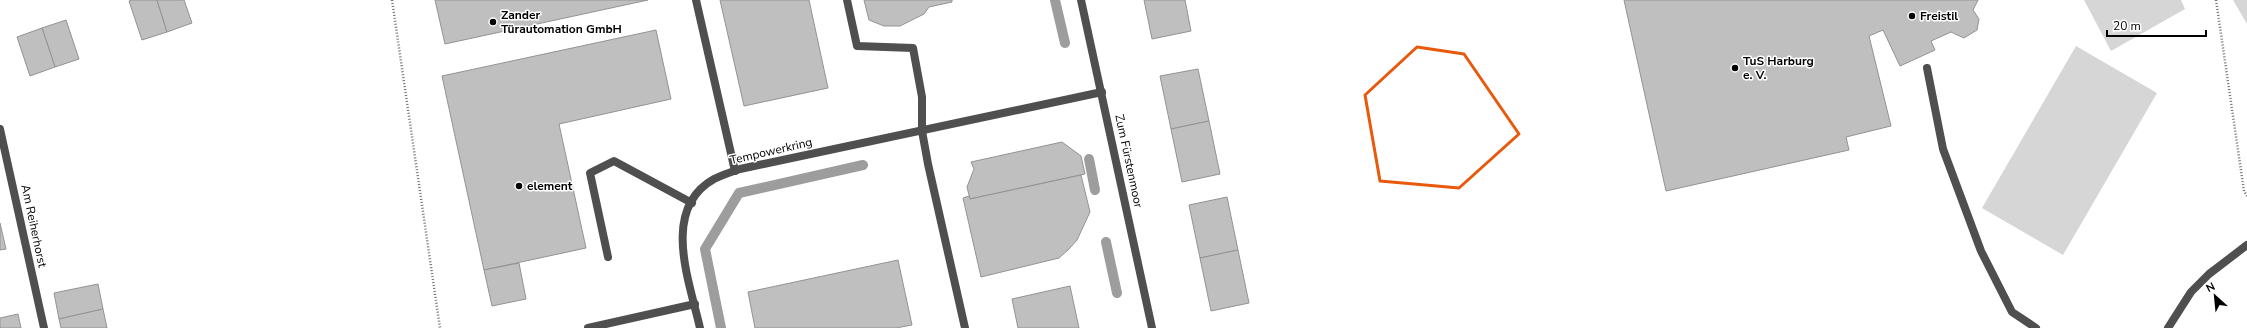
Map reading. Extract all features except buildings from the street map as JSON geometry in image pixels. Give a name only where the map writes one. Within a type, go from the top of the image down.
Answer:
[{"type":"street","points":[[696,0],[735,171]]},
{"type":"street","points":[[847,0],[858,46],[913,48],[922,97],[922,131],[928,164],[965,328]]},
{"type":"street","name":"Zum Fürstenmoor","points":[[1081,0],[1152,328]]},
{"type":"street","points":[[1927,68],[1943,149],[1981,252],[2012,312],[2036,328]]},
{"type":"street","name":"Tempowerkring","points":[[700,328],[681,238],[685,218],[692,203],[703,188],[713,180],[735,171],[1102,92]]},
{"type":"street","name":"Am Reiherhorst","points":[[0,129],[44,328]]},
{"type":"street","points":[[608,257],[590,173],[614,161],[692,203]]},
{"type":"street","points":[[2168,328],[2191,292],[2209,274],[2247,245]]},
{"type":"street","points":[[588,328],[695,304]]},
{"type":"path","points":[[392,0],[440,328]]},
{"type":"path","points":[[2216,0],[2244,191],[2247,196]]},
{"type":"highlighted area","points":[[1417,47],[1464,54],[1519,134],[1459,188],[1380,181],[1365,95]]},
{"type":"shaded area","points":[[2084,0],[2181,0],[2185,9],[2111,51]]},
{"type":"shaded area","points":[[2233,0],[2247,0],[2247,24]]},
{"type":"shaded area","points":[[2076,46],[2157,93],[2063,255],[1982,208]]},
{"type":"waterway","points":[[1055,0],[1065,43]]},
{"type":"waterway","points":[[1089,159],[1095,190]]},
{"type":"waterway","points":[[721,328],[705,249],[739,193],[863,165]]},
{"type":"waterway","points":[[1106,242],[1117,293]]},
{"type":"place","name":"Freistil","points":[[1912,16]]},
{"type":"place","name":"Zander Türautomation GmbH","points":[[493,22]]},
{"type":"place","name":"TuS Harburg e. V.","points":[[1735,68]]},
{"type":"place","name":"element","points":[[519,186]]}]
